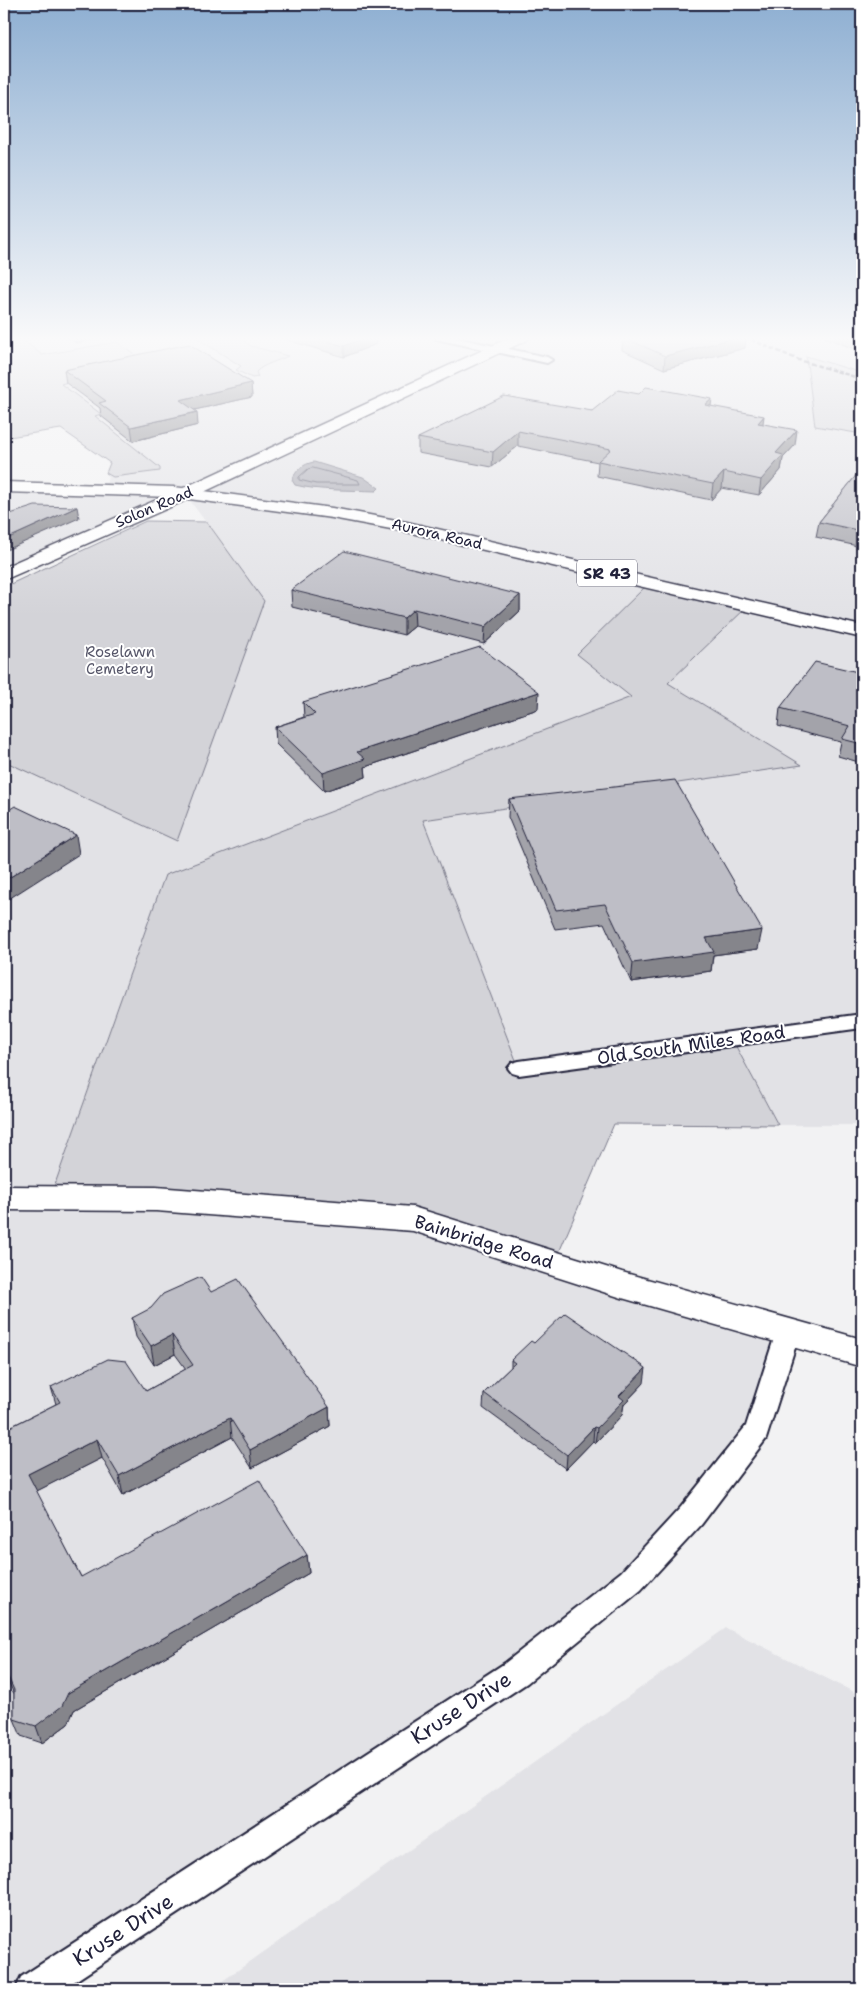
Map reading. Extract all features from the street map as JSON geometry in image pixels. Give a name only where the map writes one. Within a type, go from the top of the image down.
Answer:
[{"type":"street","name":"Solon Road","points":[[4,574],[145,510],[185,494],[322,430]]},
{"type":"street","name":"Aurora Road","points":[[4,487],[185,494],[332,513],[407,527],[862,632]]},
{"type":"street","name":"Old South Miles Road","points":[[519,1068],[862,1020]]},
{"type":"street","name":"Bainbridge Road","points":[[4,1198],[156,1199],[413,1219],[622,1285],[862,1353]]},
{"type":"street","name":"Kruse Drive","points":[[33,1989],[516,1673],[631,1581],[691,1516],[758,1430],[788,1332]]},
{"type":"shaded area","points":[[82,430],[862,430],[862,1125],[778,1125],[732,1039],[519,1068],[423,820],[801,765],[668,683],[165,875],[50,1198],[413,1219],[788,1332],[757,1431],[691,1516],[516,1673],[33,1989],[4,1989],[4,758],[264,601],[185,494],[145,510],[4,574],[4,487],[105,489],[111,464]]},
{"type":"shaded area","points":[[726,1628],[862,1696],[862,1989],[211,1989]]},
{"type":"green space","points":[[5,430],[54,430],[9,437]]},
{"type":"green space","points":[[62,430],[113,430],[160,468],[160,471],[113,477],[106,473],[110,463]]},
{"type":"green space","points":[[839,430],[862,430],[862,434]]},
{"type":"green space","name":"Roselawn Cemetery","points":[[146,521],[207,522],[264,601],[177,841],[4,761],[4,587]]},
{"type":"green space","points":[[649,583],[748,606],[668,683],[802,765],[423,820],[519,1068],[732,1039],[778,1125],[614,1124],[554,1264],[413,1219],[50,1198],[165,875],[631,697],[577,654]]},
{"type":"water","points":[[314,462],[363,477],[379,488],[376,491],[335,490],[295,485],[292,480],[298,470],[306,464]]},
{"type":"building","points":[[434,430],[797,430],[776,453],[783,455],[761,480],[724,472],[713,484],[598,461],[611,449],[518,431],[493,452],[418,438]]},
{"type":"building","points":[[862,468],[862,531],[819,522]]},
{"type":"building","points":[[35,506],[77,507],[4,540],[4,516]]},
{"type":"building","points":[[344,551],[520,595],[485,627],[414,609],[404,618],[291,590]]},
{"type":"building","points":[[480,647],[539,692],[357,752],[365,759],[323,773],[275,727],[315,714],[303,702]]},
{"type":"building","points":[[815,662],[862,673],[862,744],[842,739],[850,726],[780,708]]},
{"type":"building","points":[[675,780],[762,930],[706,938],[714,952],[633,963],[605,904],[556,910],[509,799]]},
{"type":"building","points":[[15,806],[76,835],[4,881],[4,813]]},
{"type":"building","points":[[201,1277],[211,1292],[238,1279],[329,1407],[250,1450],[230,1418],[119,1476],[97,1439],[28,1474],[81,1577],[259,1480],[307,1555],[68,1693],[62,1706],[36,1726],[14,1719],[14,1690],[4,1668],[4,1430],[60,1402],[51,1387],[108,1359],[126,1361],[146,1391],[193,1365],[172,1335],[151,1346],[132,1318],[151,1308],[163,1294]]},
{"type":"building","points":[[565,1313],[646,1368],[619,1396],[624,1400],[567,1455],[484,1393],[515,1363],[511,1360],[531,1341],[534,1343]]}]
